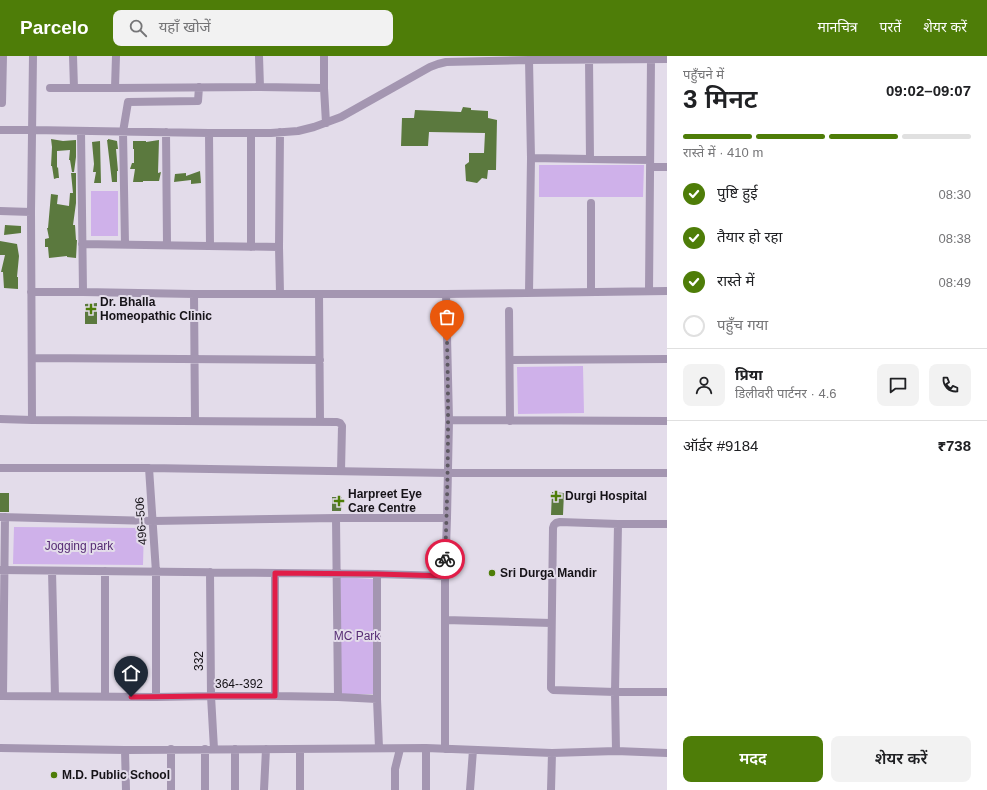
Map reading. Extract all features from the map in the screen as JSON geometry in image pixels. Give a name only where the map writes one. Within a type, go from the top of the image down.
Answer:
[{"type":"street","points":[[2,103],[3,56]]},
{"type":"street","points":[[32,420],[31,212],[33,56]]},
{"type":"street","points":[[73,56],[74,88]]},
{"type":"street","points":[[115,88],[116,56]]},
{"type":"street","points":[[259,56],[260,87]]},
{"type":"street","points":[[324,56],[326,123]]},
{"type":"street","points":[[0,130],[209,133],[298,131],[341,117],[430,67],[454,59],[667,59]]},
{"type":"street","points":[[649,291],[651,59]]},
{"type":"street","points":[[529,60],[531,158],[529,293]]},
{"type":"street","points":[[589,60],[590,159]]},
{"type":"street","points":[[125,244],[124,132],[128,102],[198,101],[199,87]]},
{"type":"street","points":[[50,88],[324,88]]},
{"type":"street","points":[[81,131],[83,292]]},
{"type":"street","points":[[166,132],[167,245]]},
{"type":"street","points":[[250,247],[251,132]]},
{"type":"street","points":[[280,132],[280,293]]},
{"type":"street","points":[[209,133],[210,246]]},
{"type":"street","points":[[531,158],[590,159],[650,163],[667,167]]},
{"type":"street","points":[[591,204],[591,292]]},
{"type":"street","points":[[0,211],[31,212]]},
{"type":"street","points":[[82,244],[279,247]]},
{"type":"street","points":[[31,292],[194,294],[446,294],[667,291]]},
{"type":"street","points":[[194,294],[195,421]]},
{"type":"street","points":[[319,294],[320,422]]},
{"type":"street","points":[[445,749],[445,576],[449,420],[446,294]]},
{"type":"street","points":[[509,311],[510,421]]},
{"type":"street","points":[[32,358],[320,360]]},
{"type":"street","points":[[510,360],[667,359]]},
{"type":"street","points":[[0,419],[340,422],[342,426],[341,471]]},
{"type":"street","points":[[449,420],[667,421]]},
{"type":"street","points":[[0,468],[149,468],[448,473],[667,473]]},
{"type":"street","name":"496--506","points":[[149,468],[156,572],[156,697]]},
{"type":"street","points":[[1,696],[2,517],[153,521],[447,518]]},
{"type":"street","points":[[336,518],[338,697]]},
{"type":"street","points":[[667,524],[560,522],[554,525],[551,623],[551,688],[553,690],[667,692]]},
{"type":"street","points":[[616,751],[615,692],[618,524]]},
{"type":"street","points":[[2,570],[337,573],[445,576]]},
{"type":"street","points":[[52,571],[55,696]]},
{"type":"street","points":[[105,571],[105,696]]},
{"type":"street","name":"332","points":[[205,790],[209,749],[211,696],[210,572]]},
{"type":"street","points":[[275,573],[275,696]]},
{"type":"street","points":[[377,574],[377,699],[379,748]]},
{"type":"street","points":[[445,620],[551,623]]},
{"type":"street","name":"364--392","points":[[1,696],[275,696],[377,699]]},
{"type":"street","points":[[0,748],[125,750],[426,748],[552,753],[616,751],[667,753]]},
{"type":"street","points":[[395,790],[395,769],[400,748]]},
{"type":"street","points":[[426,748],[426,790]]},
{"type":"street","points":[[171,749],[171,790]]},
{"type":"street","points":[[235,749],[235,790]]},
{"type":"street","points":[[264,790],[266,749]]},
{"type":"street","points":[[300,749],[300,790]]},
{"type":"street","points":[[125,750],[126,790]]},
{"type":"street","points":[[470,790],[473,750]]},
{"type":"street","points":[[551,790],[552,753]]},
{"type":"green space","points":[[539,165],[644,165],[643,197],[539,197]]},
{"type":"green space","points":[[91,191],[118,191],[118,236],[91,236]]},
{"type":"green space","points":[[583,366],[584,413],[518,414],[517,367]]},
{"type":"green space","name":"Jogging park","points":[[14,527],[144,528],[143,565],[13,564]]},
{"type":"green space","name":"MC Park","points":[[340,577],[373,579],[373,694],[341,694]]},
{"type":"building","points":[[463,107],[471,108],[471,110],[488,111],[488,118],[497,120],[496,170],[488,170],[487,179],[482,178],[477,183],[466,181],[465,165],[469,162],[469,153],[484,153],[485,133],[429,132],[428,146],[401,146],[402,118],[414,118],[415,110],[461,112]]},
{"type":"building","points":[[51,139],[63,141],[76,140],[74,172],[72,172],[69,160],[70,150],[57,151],[57,168],[58,167],[59,178],[54,179],[51,166]]},
{"type":"building","points":[[108,139],[117,141],[117,182],[112,182]]},
{"type":"building","points":[[159,140],[158,173],[161,172],[159,181],[133,182],[135,169],[130,169],[132,163],[134,163],[133,141],[146,142]]},
{"type":"building","points":[[100,141],[101,183],[94,183],[96,172],[93,172],[94,164],[92,142]]},
{"type":"building","points":[[200,171],[201,183],[191,184],[191,180],[174,182],[175,174],[186,173],[186,176]]},
{"type":"building","points":[[71,173],[76,173],[76,203],[73,225],[75,225],[77,240],[76,258],[67,256],[49,258],[48,247],[45,247],[45,239],[49,238],[47,228],[51,194],[58,195],[57,204],[69,206],[70,193],[73,193]]},
{"type":"building","points":[[5,225],[21,226],[21,233],[4,235]]},
{"type":"building","points":[[0,241],[17,244],[19,256],[17,277],[18,289],[4,288],[3,272],[1,272],[5,255],[0,255]]},
{"type":"building","points":[[97,303],[97,324],[85,324],[85,304]]},
{"type":"building","points":[[552,492],[564,493],[563,515],[551,515]]},
{"type":"building","points":[[0,493],[9,493],[9,512],[0,512]]},
{"type":"building","points":[[332,497],[342,497],[341,511],[332,511]]},
{"type":"way so far","points":[[445,559],[449,420],[447,341]]},
{"type":"place","name":"Dr. Bhalla Homeopathic Clinic","points":[[91,309]]},
{"type":"place","name":"Durgi Hospital","points":[[556,496]]},
{"type":"place","name":"Harpreet Eye Care Centre","points":[[339,501]]},
{"type":"place","name":"Sri Durga Mandir","points":[[492,573]]},
{"type":"place","name":"M.D. Public School","points":[[54,775]]},
{"type":"route","points":[[131,697],[275,696],[275,573],[445,576],[445,559]]}]
